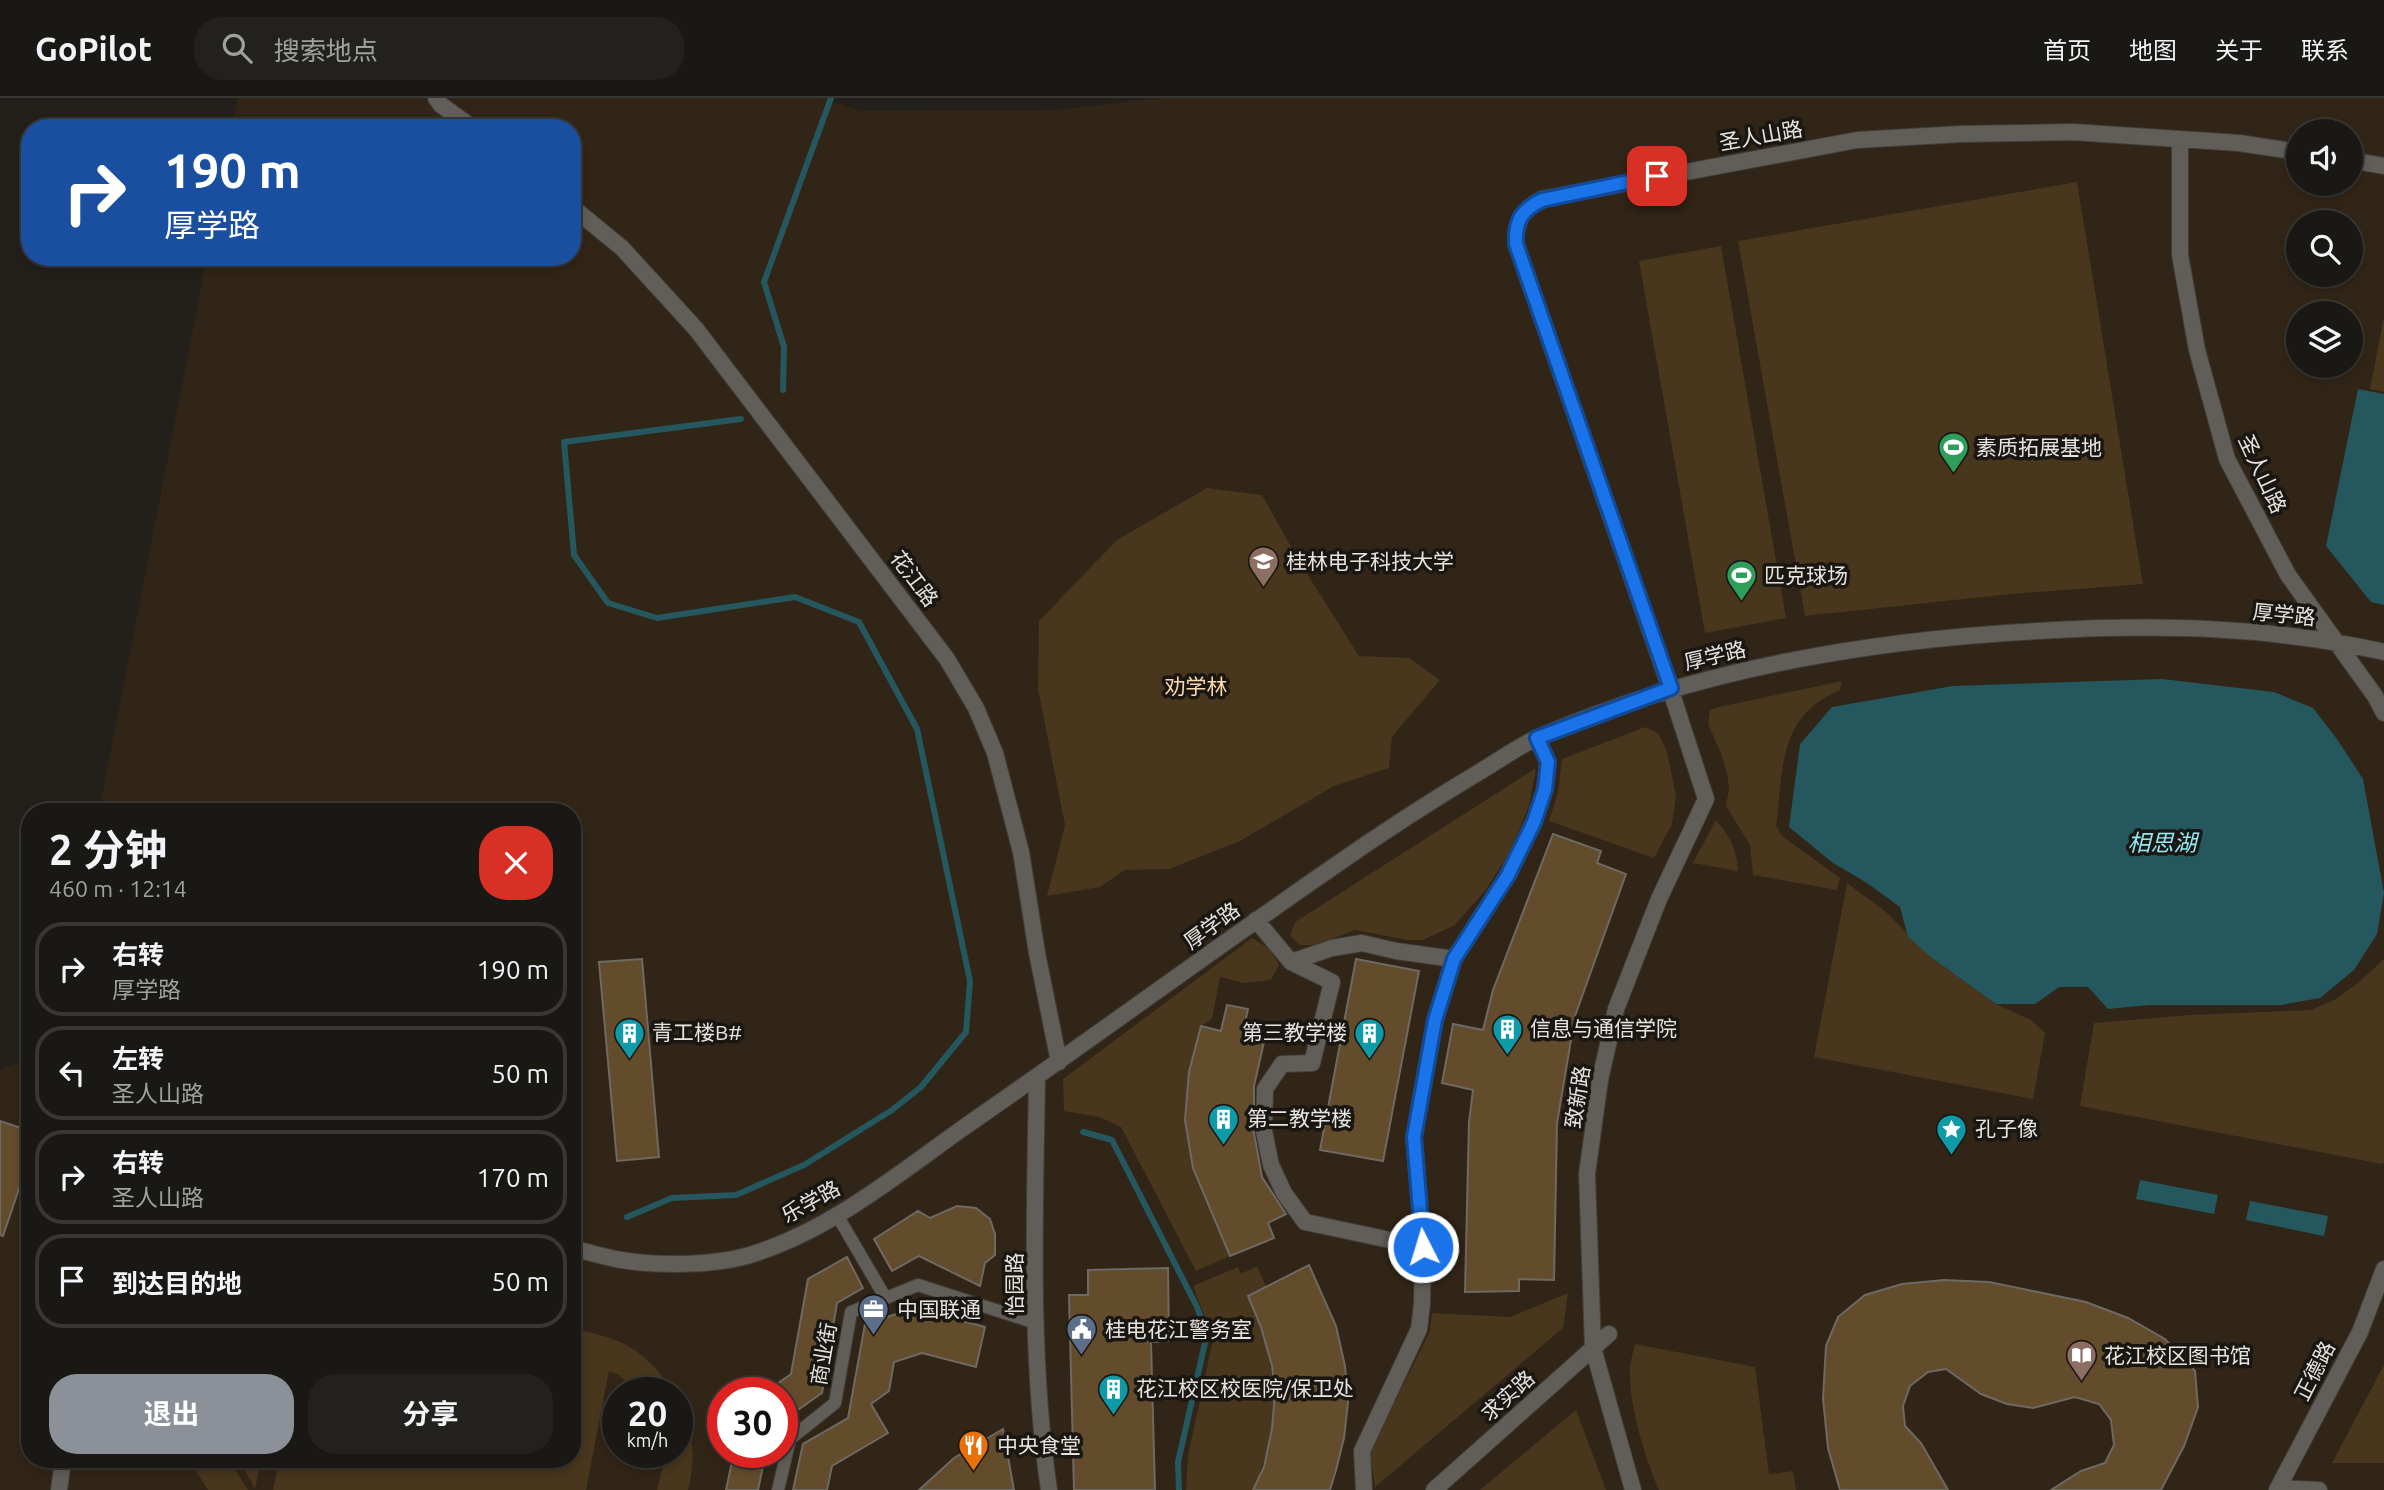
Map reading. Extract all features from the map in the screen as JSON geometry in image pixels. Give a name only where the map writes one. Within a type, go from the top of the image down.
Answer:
[{"type":"street","points":[[436,98],[460,119]]},
{"type":"street","name":"圣人山路","points":[[1671,688],[1516,244],[1516,228],[1528,206],[1554,197],[1857,140],[1961,134],[2073,132],[2239,143],[2286,150]]},
{"type":"street","name":"圣人山路","points":[[2180,140],[2180,254],[2197,350],[2227,459],[2288,575],[2336,642]]},
{"type":"street","points":[[2363,162],[2384,166]]},
{"type":"street","name":"花江路","points":[[581,214],[622,248],[696,329],[947,659],[976,708],[995,752],[1021,852],[1037,953],[1059,1062]]},
{"type":"street","name":"厚学路","points":[[1037,1077],[1411,813],[1537,738],[1671,688],[1826,652],[1954,635],[2091,628],[2210,628],[2336,642],[2384,653]]},
{"type":"street","points":[[2336,642],[2384,713]]},
{"type":"street","name":"致新路","points":[[1633,1490],[1593,1348],[1587,1174],[1600,1080],[1616,1009],[1659,899],[1706,799],[1671,688]]},
{"type":"street","points":[[1364,1490],[1362,1451],[1419,1329],[1423,1247],[1414,1137],[1435,1020],[1454,959],[1508,875],[1534,822],[1545,789],[1548,762],[1537,738]]},
{"type":"street","points":[[1256,920],[1291,962],[1332,982],[1312,1063],[1282,1064],[1265,1088],[1264,1131],[1272,1165],[1283,1193],[1305,1222],[1423,1247]]},
{"type":"street","points":[[1291,962],[1332,948],[1362,943],[1454,959]]},
{"type":"street","name":"乐学路","points":[[581,1250],[622,1260],[666,1263],[723,1261],[751,1254],[837,1215],[1037,1077]]},
{"type":"street","name":"怡园路","points":[[1037,1077],[1036,1323],[1040,1409],[1049,1490]]},
{"type":"street","points":[[837,1215],[885,1297]]},
{"type":"street","name":"正德路","points":[[2278,1489],[2360,1332],[2384,1269]]},
{"type":"street","name":"商业街","points":[[778,1490],[790,1439],[835,1403],[851,1312],[918,1285],[1036,1323]]},
{"type":"street","name":"求实路","points":[[1434,1490],[1609,1334]]},
{"type":"street","points":[[59,1490],[62,1468]]},
{"type":"street","points":[[2278,1489],[2319,1490]]},
{"type":"shaded area","name":"桂林电子科技大学","points":[[238,98],[820,98],[863,111],[1056,110],[1161,98],[2384,98],[2384,1490],[0,1490],[0,1069],[21,1062],[21,1468],[581,1468],[581,803],[101,803],[205,266],[581,266],[581,119],[234,119]]},
{"type":"green space","name":"素质拓展基地","points":[[2077,182],[2143,584],[2011,594],[1805,616],[1738,241]]},
{"type":"green space","points":[[1721,246],[1786,618],[1705,633],[1639,261]]},
{"type":"green space","points":[[2384,317],[2384,392],[2370,389]]},
{"type":"green space","name":"劝学林","points":[[1207,488],[1262,495],[1299,561],[1359,656],[1409,658],[1440,680],[1392,737],[1389,768],[1334,786],[1240,841],[1169,869],[1125,870],[1100,887],[1047,896],[1065,825],[1038,689],[1039,621],[1117,540]]},
{"type":"green space","points":[[1842,681],[1840,690],[1819,701],[1805,714],[1794,730],[1783,765],[1776,826],[1782,836],[1840,878],[1837,890],[1753,875],[1750,845],[1726,806],[1729,788],[1727,773],[1708,724],[1710,710]]},
{"type":"green space","points":[[1645,727],[1658,733],[1667,752],[1676,796],[1672,824],[1654,858],[1549,821],[1558,792],[1562,759]]},
{"type":"green space","points":[[1536,768],[1529,806],[1510,852],[1485,891],[1455,925],[1423,940],[1407,940],[1355,930],[1315,945],[1300,945],[1290,935],[1295,922]]},
{"type":"green space","points":[[1716,820],[1732,844],[1738,871],[1693,863]]},
{"type":"green space","points":[[1847,883],[1886,912],[1932,958],[1996,1004],[2031,1020],[2045,1033],[2033,1099],[1814,1057]]},
{"type":"green space","points":[[1252,938],[1270,949],[1279,965],[1271,980],[1244,983],[1220,977],[1212,1019],[1201,1026],[1189,1072],[1185,1120],[1193,1168],[1230,1256],[1196,1271],[1121,1127],[1099,1117],[1064,1111],[1063,1079]]},
{"type":"green space","points":[[2384,959],[2382,1164],[2080,1106],[2094,1023],[2190,1015],[2311,1010],[2336,999]]},
{"type":"green space","points":[[1257,1266],[1266,1287],[1248,1296],[1266,1346],[1274,1393],[1270,1440],[1263,1464],[1253,1490],[1186,1490],[1188,1456],[1213,1339],[1193,1286],[1238,1267],[1241,1274]]},
{"type":"green space","points":[[1568,1293],[1563,1328],[1375,1487],[1370,1452],[1430,1331],[1432,1313],[1510,1317]]},
{"type":"green space","points":[[581,1331],[605,1337],[631,1348],[643,1356],[663,1377],[621,1377],[609,1371],[608,1377],[602,1377],[602,1407],[586,1490],[273,1490],[277,1468],[581,1468]]},
{"type":"green space","points":[[1635,1344],[1755,1367],[1769,1474],[1793,1471],[1796,1490],[1659,1490],[1643,1448],[1632,1400],[1630,1368]]},
{"type":"green space","points":[[2384,1365],[2384,1463],[2332,1463]]},
{"type":"green space","points":[[1576,1410],[1606,1490],[1480,1490]]},
{"type":"green space","points":[[196,1468],[234,1468],[248,1490],[208,1490]]},
{"type":"green space","points":[[243,1468],[259,1468],[255,1489]]},
{"type":"green space","points":[[692,1468],[688,1490],[657,1490],[662,1469]]},
{"type":"water","points":[[2358,389],[2384,394],[2384,605],[2371,602],[2326,546]]},
{"type":"water","name":"相思湖","points":[[2162,679],[2274,692],[2313,708],[2363,779],[2384,893],[2377,934],[2354,970],[2320,998],[2281,1005],[2149,1005],[2108,1009],[2088,987],[2059,987],[2035,1004],[1996,1004],[1932,958],[1908,937],[1900,907],[1833,863],[1789,827],[1800,744],[1832,707],[1953,686]]},
{"type":"water","points":[[2140,1180],[2218,1195],[2214,1214],[2136,1199]]},
{"type":"water","points":[[2250,1201],[2328,1216],[2324,1236],[2246,1220]]},
{"type":"building","name":"信息与通信学院","points":[[1553,834],[1601,851],[1597,863],[1626,874],[1575,1016],[1557,1123],[1554,1280],[1519,1279],[1519,1291],[1465,1292],[1469,1122],[1473,1090],[1442,1083],[1453,1024],[1483,1030],[1493,990]]},
{"type":"building","name":"青工楼B#","points":[[642,959],[659,1157],[617,1161],[599,962]]},
{"type":"building","name":"第三教学楼","points":[[1356,959],[1419,971],[1383,1161],[1320,1150]]},
{"type":"building","name":"第二教学楼","points":[[1227,1005],[1248,1009],[1242,1036],[1264,1042],[1254,1086],[1254,1133],[1262,1177],[1286,1214],[1268,1223],[1274,1238],[1230,1256],[1193,1168],[1185,1120],[1189,1072],[1201,1026],[1221,1031]]},
{"type":"building","points":[[0,1121],[21,1128],[21,1183],[3,1236],[0,1235]]},
{"type":"building","points":[[957,1206],[976,1208],[990,1219],[995,1234],[995,1255],[985,1263],[980,1286],[919,1256],[892,1271],[874,1239],[918,1211],[930,1218]]},
{"type":"building","points":[[847,1257],[863,1288],[837,1303],[822,1393],[798,1410],[798,1377],[787,1377],[791,1374],[808,1279]]},
{"type":"building","points":[[1309,1265],[1336,1326],[1345,1366],[1348,1402],[1344,1438],[1330,1490],[1253,1490],[1264,1467],[1272,1429],[1275,1392],[1272,1366],[1261,1327],[1248,1296]]},
{"type":"building","name":"花江校区校医院/保卫处","points":[[1168,1268],[1169,1341],[1151,1342],[1155,1490],[1074,1490],[1069,1295],[1088,1295],[1088,1270]]},
{"type":"building","name":"花江校区图书馆","points":[[1944,1280],[1989,1282],[2086,1302],[2128,1318],[2165,1339],[2195,1371],[2198,1407],[2184,1446],[2161,1490],[2051,1490],[2081,1471],[2105,1463],[2114,1445],[2111,1420],[2099,1404],[2075,1397],[2033,1408],[2007,1404],[1981,1394],[1946,1369],[1928,1372],[1910,1386],[1903,1406],[1905,1426],[1921,1443],[1948,1490],[1840,1490],[1828,1448],[1823,1399],[1826,1346],[1838,1317],[1865,1295],[1902,1284]]},
{"type":"building","points":[[915,1308],[985,1327],[976,1367],[922,1353],[894,1362],[889,1391],[871,1404],[888,1433],[832,1466],[827,1490],[793,1490],[803,1444],[848,1418],[865,1324]]},
{"type":"building","name":"中央食堂","points":[[1003,1429],[1014,1490],[919,1490],[954,1458]]},
{"type":"building","points":[[731,1468],[763,1468],[758,1490],[726,1490]]},
{"type":"waterway","points":[[783,390],[784,347],[764,282],[831,98]]},
{"type":"waterway","points":[[627,1217],[672,1198],[736,1195],[804,1165],[892,1110],[921,1087],[966,1032],[970,981],[917,729],[859,622],[795,597],[657,618],[608,603],[574,555],[564,442],[741,419]]},
{"type":"waterway","points":[[1083,1132],[1112,1140],[1197,1307],[1207,1334],[1178,1462],[1179,1490]]},
{"type":"place","name":"素质拓展基地","points":[[1953,475]]},
{"type":"place","name":"桂林电子科技大学","points":[[1263,589]]},
{"type":"place","name":"匹克球场","points":[[1741,603]]},
{"type":"place","name":"信息与通信学院","points":[[1507,1056]]},
{"type":"place","name":"青工楼B#","points":[[629,1060]]},
{"type":"place","name":"第三教学楼","points":[[1370,1060]]},
{"type":"place","name":"第二教学楼","points":[[1224,1146]]},
{"type":"place","name":"孔子像","points":[[1952,1156]]},
{"type":"place","name":"中国联通","points":[[874,1337]]},
{"type":"place","name":"桂电花江警务室","points":[[1082,1357]]},
{"type":"place","name":"花江校区图书馆","points":[[2081,1383]]},
{"type":"place","name":"花江校区校医院/保卫处","points":[[1113,1416]]},
{"type":"place","name":"中央食堂","points":[[974,1473]]},
{"type":"route","points":[[1423,1247],[1414,1137],[1435,1020],[1454,959],[1508,875],[1534,822],[1545,789],[1548,762],[1537,738],[1671,688],[1516,244],[1516,228],[1528,206],[1542,200],[1657,176]]}]
